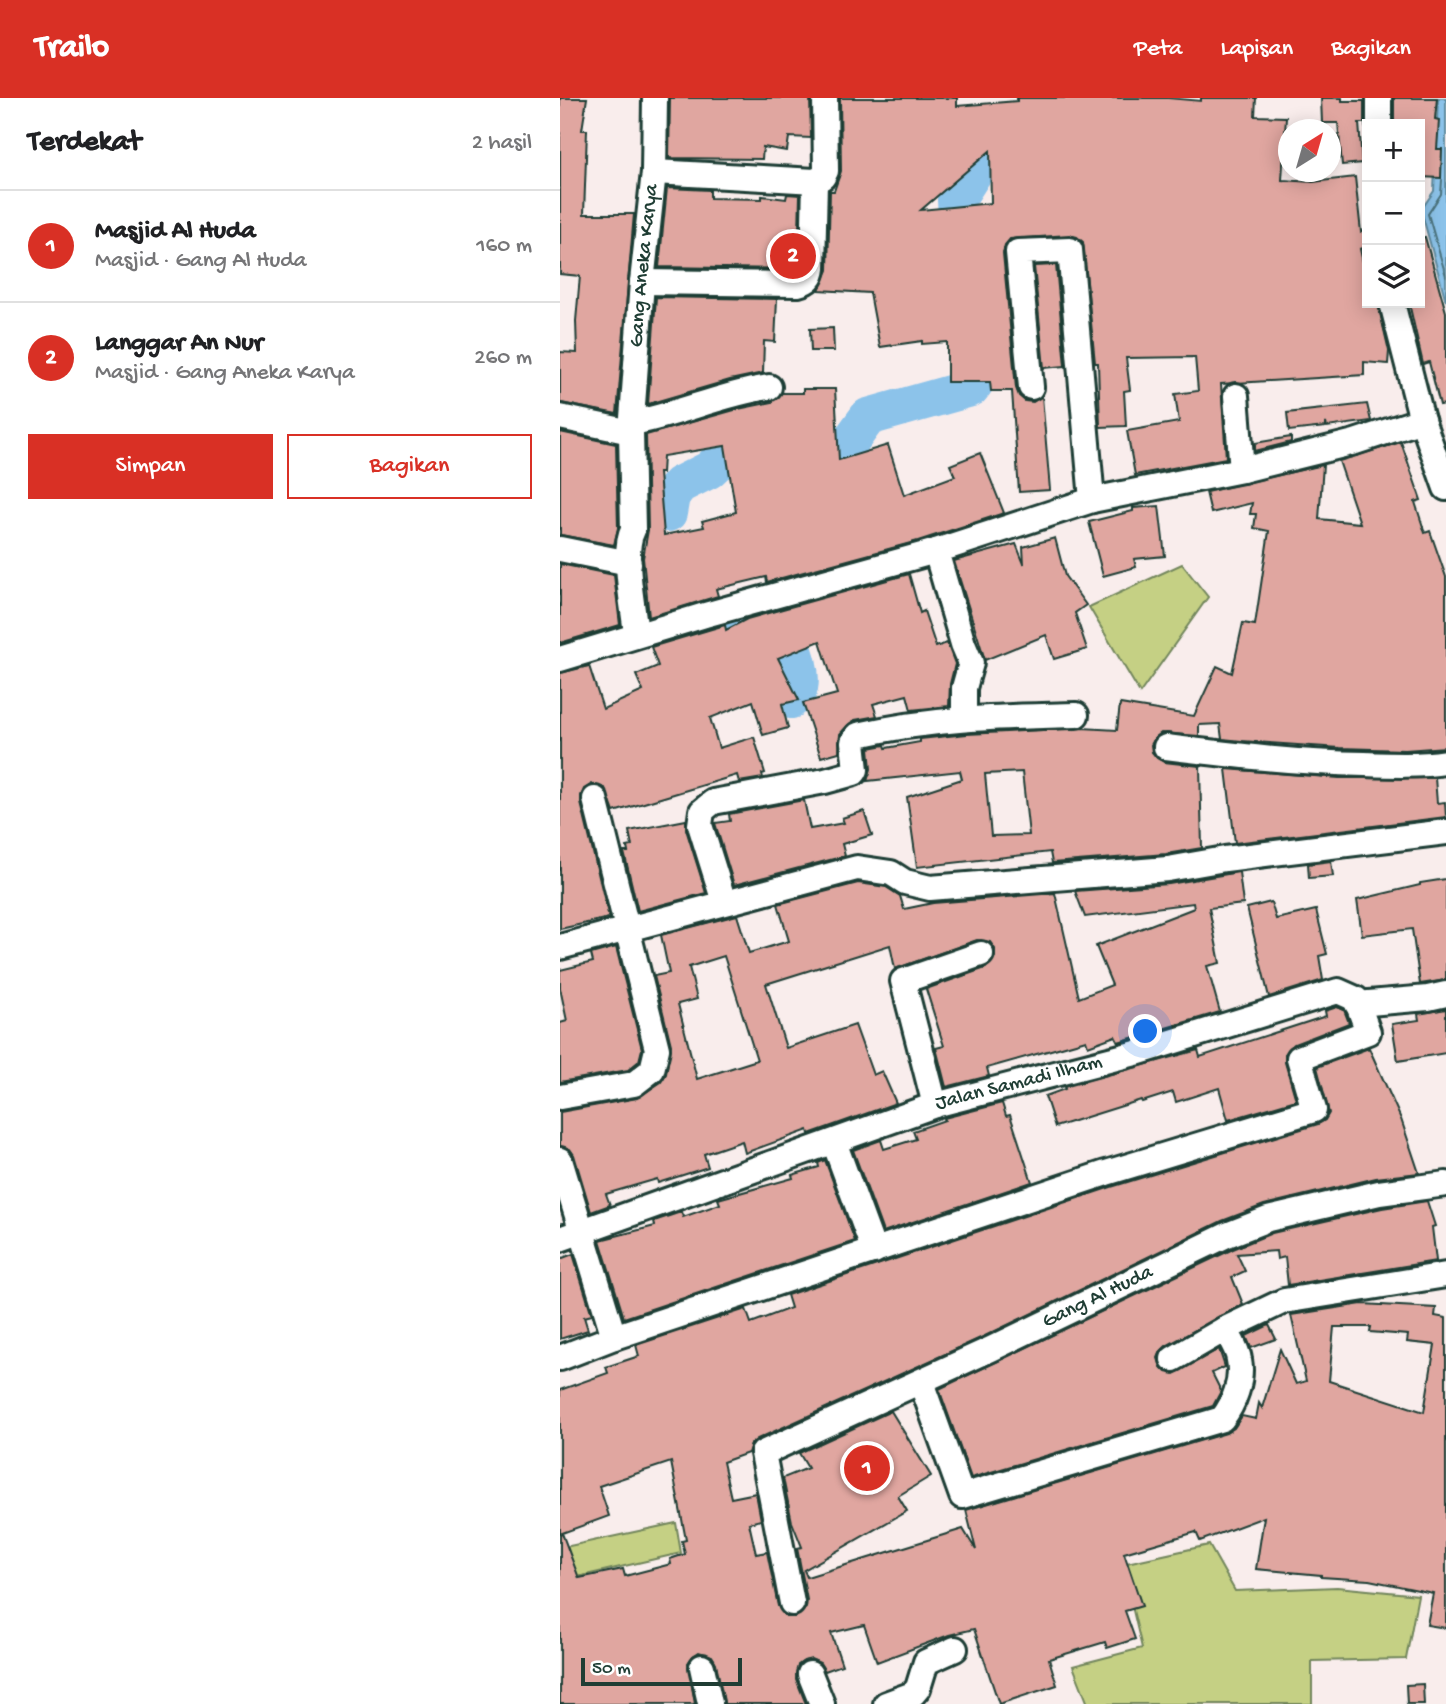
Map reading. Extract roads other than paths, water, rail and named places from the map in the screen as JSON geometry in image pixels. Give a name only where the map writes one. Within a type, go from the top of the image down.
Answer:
[{"type":"street","name":"Gang Aneka Karya","points":[[636,635],[629,563],[629,536],[633,530],[631,428],[642,282],[654,172],[655,98]]},
{"type":"street","points":[[654,172],[815,181],[823,177],[826,171],[825,98]]},
{"type":"street","points":[[1379,98],[1380,119]]},
{"type":"street","points":[[642,282],[806,282],[813,268],[815,181]]},
{"type":"street","points":[[1031,387],[1018,252],[1070,250],[1092,500]]},
{"type":"street","points":[[1393,308],[1422,420],[1446,488]]},
{"type":"street","points":[[560,417],[631,428],[701,404],[769,387]]},
{"type":"street","points":[[1236,396],[1242,470]]},
{"type":"street","points":[[560,659],[936,551],[1092,500],[1242,470],[1356,442],[1422,420]]},
{"type":"street","points":[[560,549],[629,563]]},
{"type":"street","points":[[936,551],[971,663],[964,688],[964,718]]},
{"type":"street","points":[[724,902],[700,825],[702,811],[713,802],[854,773],[853,742],[858,735],[899,726],[964,718],[1076,715]]},
{"type":"street","points":[[1166,747],[1337,764],[1414,766],[1446,762]]},
{"type":"street","points":[[560,1097],[634,1084],[652,1070],[657,1049],[595,799]]},
{"type":"street","points":[[560,947],[857,868],[891,873],[905,882],[930,888],[1168,869],[1225,859],[1446,832]]},
{"type":"street","points":[[935,1105],[903,981],[981,954]]},
{"type":"street","name":"Jalan Samadi Ilham","points":[[570,1235],[935,1105],[1136,1053],[1338,991],[1356,999],[1357,1004]]},
{"type":"street","points":[[560,1358],[614,1336],[1106,1173],[1314,1110],[1299,1058],[1368,1032],[1357,1004],[1446,994]]},
{"type":"street","points":[[834,1142],[874,1251]]},
{"type":"street","points":[[560,1160],[570,1235],[614,1336]]},
{"type":"street","name":"Gang Al Huda","points":[[792,1603],[763,1453],[921,1382],[1227,1235],[1268,1219],[1379,1193],[1446,1184]]},
{"type":"street","points":[[1173,1359],[1225,1329],[1284,1301],[1446,1275]]},
{"type":"street","points":[[921,1382],[962,1496],[1222,1419],[1231,1408],[1239,1376],[1239,1359],[1225,1329]]},
{"type":"street","points":[[886,1704],[913,1693],[918,1688],[926,1662],[956,1649]]},
{"type":"street","points":[[702,1667],[710,1703]]},
{"type":"street","points":[[810,1674],[822,1704]]},
{"type":"water","points":[[1438,98],[1446,98],[1446,301],[1425,225],[1425,204],[1434,191]]},
{"type":"waterway","points":[[960,257],[956,200],[991,145],[1017,129],[1024,130]]},
{"type":"waterway","points":[[668,513],[671,496],[679,485],[709,470],[725,455],[787,443],[800,458],[833,465],[868,417],[971,388],[985,361],[979,332]]},
{"type":"waterway","points":[[728,615],[755,610],[779,615],[793,646],[799,671],[800,683],[791,700]]},
{"type":"place","name":"Langgar An Nur","points":[[793,256]]},
{"type":"place","name":"Masjid Al Huda","points":[[867,1468]]}]
